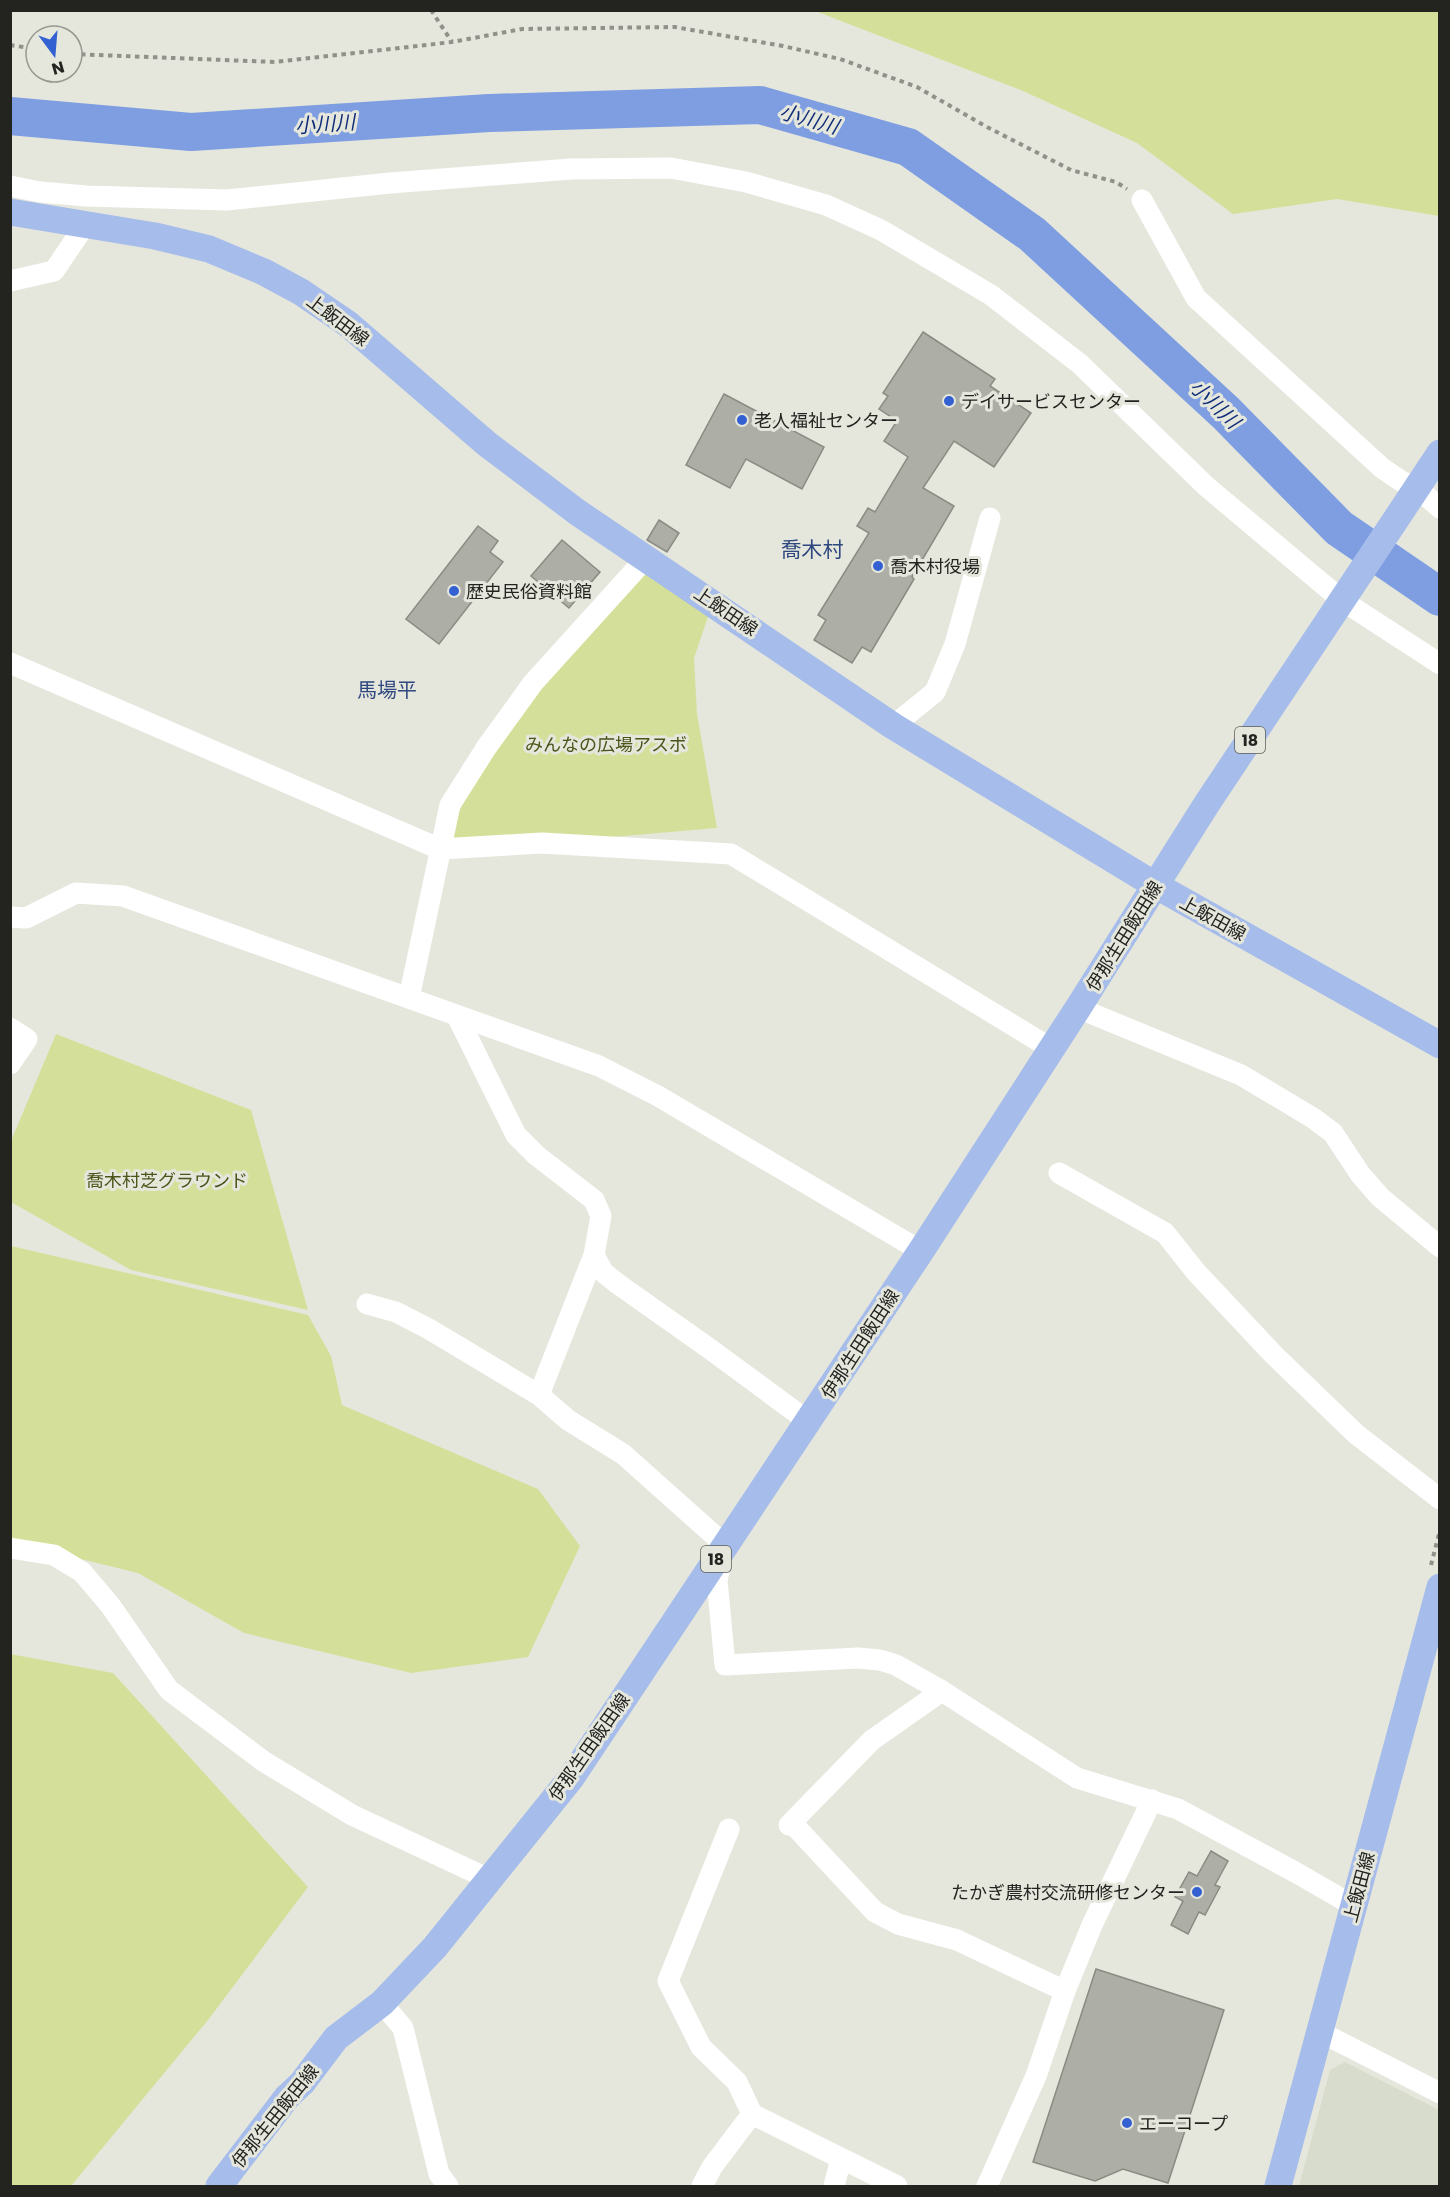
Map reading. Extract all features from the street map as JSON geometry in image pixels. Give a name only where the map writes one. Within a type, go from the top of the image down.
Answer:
[{"type":"main road","name":"上飯田線","points":[[10,212],[155,236],[209,249],[264,272],[301,292],[348,324],[487,444],[578,512],[893,726],[1155,885],[1440,1045]]},
{"type":"main road","name":"伊那生田飯田線","points":[[219,2187],[287,2097],[302,2083],[336,2038],[382,2003],[435,1947],[571,1778],[921,1251],[1206,805],[1345,598],[1409,489],[1440,453]]},
{"type":"main road","name":"上飯田線","points":[[1278,2187],[1439,1595]]},
{"type":"street","points":[[10,186],[40,192],[87,196],[227,200],[390,183],[571,168],[671,168],[746,182],[826,205],[881,230],[991,295],[1080,364],[1207,487],[1345,598],[1440,664]]},
{"type":"street","points":[[1142,200],[1196,298],[1382,468],[1409,489],[1440,508]]},
{"type":"street","points":[[10,281],[54,271],[85,225]]},
{"type":"street","points":[[893,726],[935,692],[955,644],[990,518]]},
{"type":"street","points":[[409,998],[450,805],[486,748],[533,683],[647,557]]},
{"type":"street","points":[[10,663],[440,849],[542,843],[731,854],[1052,1049]]},
{"type":"street","points":[[10,917],[26,918],[76,893],[123,896],[599,1066],[658,1096],[921,1251]]},
{"type":"street","points":[[1078,1008],[1241,1075],[1313,1118],[1333,1133],[1360,1174],[1380,1197],[1440,1247]]},
{"type":"street","points":[[457,1016],[516,1135],[536,1155],[594,1200],[601,1216],[594,1255],[539,1395]]},
{"type":"street","points":[[10,1028],[27,1039],[10,1064]]},
{"type":"street","points":[[1059,1173],[1165,1233],[1196,1272],[1273,1354],[1356,1434],[1440,1499]]},
{"type":"street","points":[[594,1255],[603,1272],[618,1284],[809,1422]]},
{"type":"street","points":[[367,1304],[396,1312],[539,1395],[568,1420],[623,1454],[725,1545],[717,1580],[725,1665],[858,1658],[880,1660],[896,1665],[942,1691],[1077,1778],[1178,1809],[1354,1906]]},
{"type":"street","points":[[10,1548],[54,1555],[82,1572],[110,1605],[169,1690],[263,1761],[352,1815],[490,1880]]},
{"type":"street","points":[[942,1691],[872,1740],[791,1824],[875,1912],[898,1924],[957,1940],[1065,1991]]},
{"type":"street","points":[[987,2187],[1036,2076],[1065,1991],[1092,1925],[1152,1800]]},
{"type":"street","points":[[729,1829],[668,1981],[701,2047],[737,2082],[752,2114],[897,2187]]},
{"type":"street","points":[[382,2003],[403,2028],[439,2174],[448,2187]]},
{"type":"street","points":[[1320,2032],[1440,2093]]},
{"type":"street","points":[[702,2187],[712,2167],[752,2114]]},
{"type":"street","points":[[834,2187],[841,2159]]},
{"type":"path","points":[[431,10],[452,42]]},
{"type":"path","points":[[84,54],[275,62],[452,42],[522,29],[675,27],[783,46],[840,60],[916,87],[1071,170],[1116,182],[1142,200]]},
{"type":"shaded area","points":[[1345,2062],[1439,2110],[1439,2186],[1299,2186],[1330,2070]]},
{"type":"green space","points":[[815,11],[1439,11],[1439,216],[1337,199],[1233,214],[1137,143],[1023,91]]},
{"type":"green space","name":"みんなの広場アスボ","points":[[647,557],[710,611],[694,658],[697,714],[717,828],[542,843],[445,845],[478,761]]},
{"type":"green space","name":"喬木村芝グラウンド","points":[[56,1034],[251,1110],[308,1310],[131,1270],[11,1202],[11,1141]]},
{"type":"green space","points":[[11,1246],[308,1315],[331,1356],[342,1405],[538,1489],[580,1546],[528,1657],[411,1673],[244,1633],[138,1573],[11,1542]]},
{"type":"green space","points":[[10,1654],[113,1673],[308,1887],[208,2020],[71,2186],[11,2186]]},
{"type":"building","points":[[923,332],[995,379],[990,386],[1031,413],[994,467],[954,441],[923,488],[954,506],[871,652],[862,647],[852,663],[814,640],[826,620],[818,615],[869,533],[857,526],[868,508],[875,512],[908,457],[884,441],[897,421],[879,409],[888,396],[883,393]]},
{"type":"building","name":"老人福祉センター","points":[[724,394],[824,447],[802,489],[746,459],[730,488],[686,465]]},
{"type":"building","points":[[659,520],[679,533],[667,552],[647,540]]},
{"type":"building","name":"歴史民俗資料館","points":[[478,526],[498,541],[490,552],[503,562],[439,644],[406,619]]},
{"type":"building","points":[[562,540],[600,572],[569,608],[531,576]]},
{"type":"building","name":"たかぎ農村交流研修センター","points":[[1211,1851],[1228,1861],[1215,1885],[1220,1887],[1205,1915],[1199,1912],[1188,1934],[1171,1925],[1183,1901],[1175,1897],[1189,1872],[1197,1876]]},
{"type":"building","points":[[1096,1969],[1224,2010],[1168,2183],[1123,2169],[1095,2181],[1033,2162]]},
{"type":"waterway","name":"小川川","points":[[10,116],[191,132],[489,113],[760,105],[908,147],[1032,234],[1226,413],[1339,528],[1440,597]]},
{"type":"place","name":"デイサービスセンター","points":[[949,401]]},
{"type":"place","name":"老人福祉センター","points":[[742,420]]},
{"type":"place","name":"喬木村役場","points":[[878,566]]},
{"type":"place","name":"歴史民俗資料館","points":[[454,591]]},
{"type":"place","name":"たかぎ農村交流研修センター","points":[[1197,1892]]},
{"type":"place","name":"エーコープ","points":[[1127,2123]]},
{"type":"district","name":"喬木村","points":[[812,549]]},
{"type":"district","name":"馬場平","points":[[387,690]]}]
